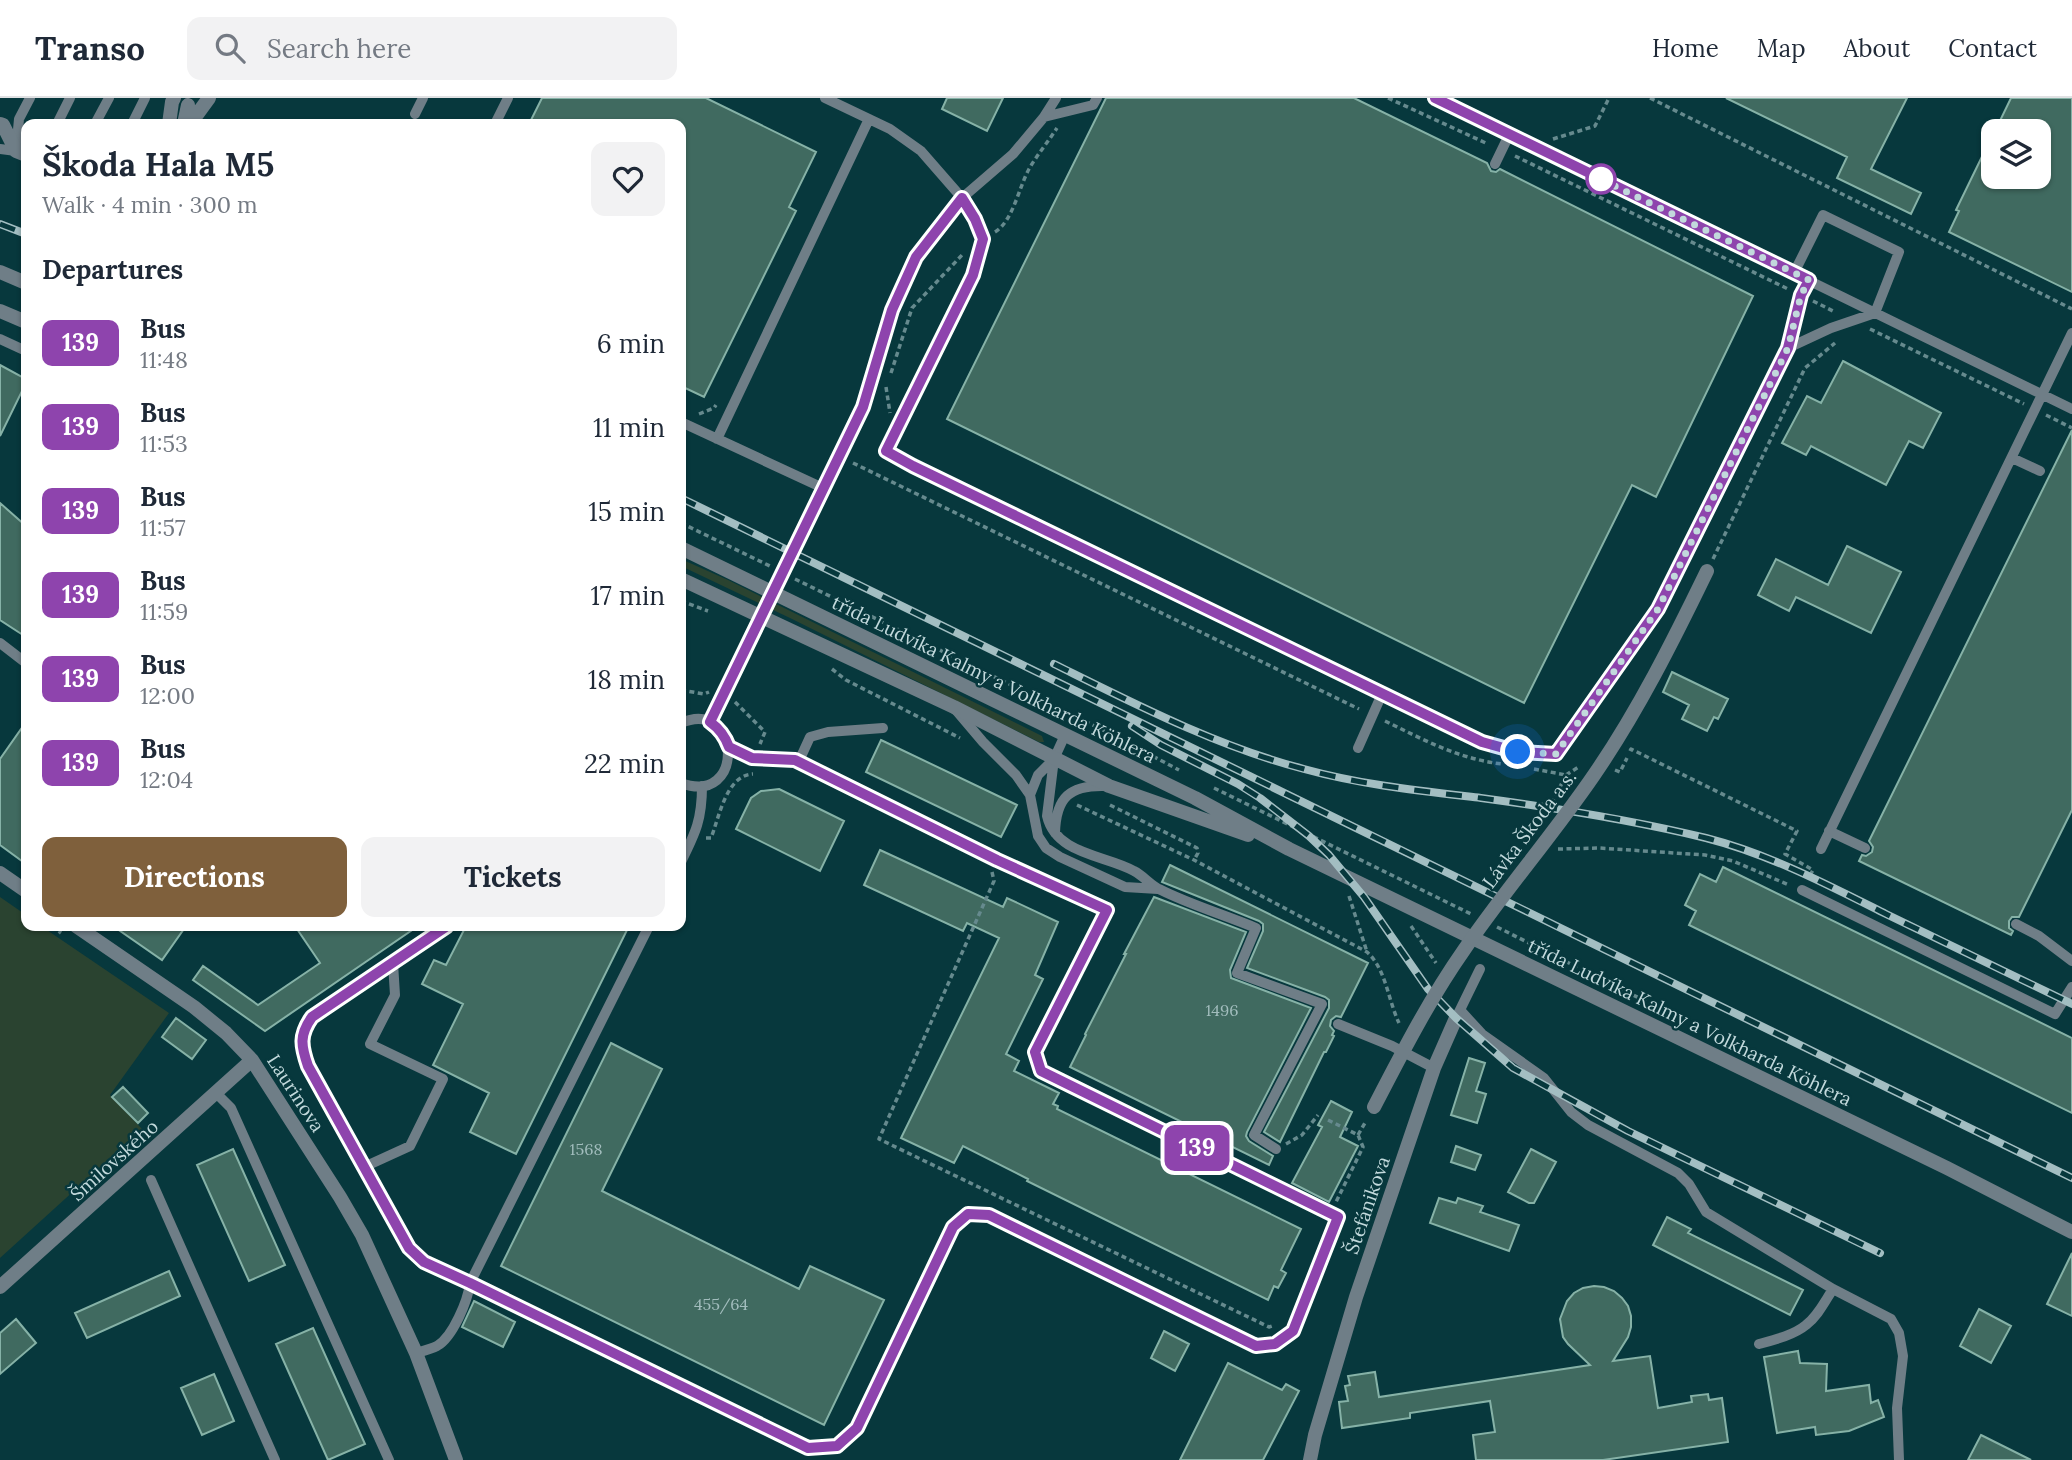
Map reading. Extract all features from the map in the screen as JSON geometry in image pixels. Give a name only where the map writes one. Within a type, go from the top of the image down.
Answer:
[{"type":"street","points":[[194,119],[209,98]]},
{"type":"street","points":[[170,119],[172,99]]},
{"type":"street","points":[[185,119],[190,101]]},
{"type":"street","points":[[0,124],[21,153]]},
{"type":"street","points":[[0,272],[21,281]]},
{"type":"street","points":[[0,311],[21,320]]},
{"type":"street","name":"třída Ludvíka Kalmy a Volkharda Köhlera","points":[[686,550],[1195,798],[1289,849],[1947,1168],[2072,1233]]},
{"type":"street","name":"Lávka Škoda a.s.","points":[[1374,1107],[1419,1020],[1462,951],[1594,775],[1635,711],[1707,571]]},
{"type":"street","name":"třída Ludvíka Kalmy a Volkharda Köhlera","points":[[686,581],[954,707],[1110,786],[1289,849]]},
{"type":"street","points":[[0,873],[21,888]]},
{"type":"street","name":"Laurinova","points":[[83,931],[194,1007],[226,1032],[252,1060],[362,1235],[416,1353],[456,1460]]},
{"type":"street","name":"Štefánikova","points":[[1310,1460],[1356,1297],[1434,1068],[1458,1014]]},
{"type":"street","name":"Šmilovského","points":[[0,1287],[252,1060]]},
{"type":"lane","points":[[0,149],[21,153],[19,119],[30,98]]},
{"type":"lane","points":[[60,119],[70,98]]},
{"type":"lane","points":[[98,119],[109,98]]},
{"type":"lane","points":[[134,119],[145,98]]},
{"type":"lane","points":[[415,114],[423,98]]},
{"type":"lane","points":[[498,119],[508,98]]},
{"type":"lane","points":[[825,98],[890,129],[921,150],[962,198],[983,239],[973,275],[886,451],[1482,742],[1518,752],[1556,754],[1658,609],[1788,348],[1801,295],[1809,280]]},
{"type":"lane","points":[[710,722],[863,407],[892,310],[916,257],[962,198],[1013,154],[1056,98]]},
{"type":"lane","points":[[1044,117],[1093,106],[1097,98]]},
{"type":"lane","points":[[1435,98],[2072,409]]},
{"type":"lane","points":[[717,439],[869,119]]},
{"type":"lane","points":[[1495,164],[1509,135]]},
{"type":"lane","points":[[1788,348],[1831,328],[1875,313],[1899,252],[1823,215],[1794,273]]},
{"type":"lane","points":[[1821,849],[2072,333]]},
{"type":"lane","points":[[0,339],[21,349]]},
{"type":"lane","points":[[686,424],[823,488]]},
{"type":"lane","points":[[2012,458],[2040,471]]},
{"type":"lane","points":[[0,643],[21,659]]},
{"type":"lane","points":[[1358,748],[1382,694]]},
{"type":"lane","points":[[954,707],[1030,794],[1038,836],[1046,848],[1125,887],[1158,889]]},
{"type":"lane","points":[[686,720],[699,719],[710,722],[719,728],[729,747],[726,768],[720,776],[702,786],[686,784]]},
{"type":"lane","points":[[799,761],[810,737],[828,732],[884,728]]},
{"type":"lane","points":[[1065,736],[1054,759],[1047,816],[1055,833],[1072,848],[1135,871],[1158,889],[1256,928],[1237,973],[1322,1004],[1254,1135],[1276,1149]]},
{"type":"lane","points":[[440,931],[312,1017],[304,1029],[303,1050],[308,1066],[409,1248],[424,1262],[808,1448],[837,1446],[857,1428],[953,1227],[968,1214],[989,1215],[1256,1346],[1275,1344],[1293,1331],[1338,1217],[1041,1071],[1035,1052],[1107,910],[997,860],[799,761],[752,758],[729,747]]},
{"type":"lane","points":[[1030,794],[1038,775],[1054,759]]},
{"type":"lane","points":[[1055,833],[1055,819],[1059,807],[1077,788],[1086,785],[1110,786]]},
{"type":"lane","points":[[686,852],[702,811],[702,786]]},
{"type":"lane","points":[[1829,831],[1865,848]]},
{"type":"lane","points":[[1802,890],[2055,1014],[2072,987]]},
{"type":"lane","points":[[2016,924],[2039,936],[2072,961]]},
{"type":"lane","points":[[416,1353],[440,1345],[457,1322],[469,1297],[470,1283],[646,931]]},
{"type":"lane","points":[[364,1167],[410,1146],[443,1079],[370,1044],[396,995],[393,963]]},
{"type":"lane","name":"Štefánikova","points":[[1458,1014],[1479,970]]},
{"type":"lane","points":[[1458,1014],[1544,1078],[1563,1104],[1588,1125],[1678,1173],[1689,1184],[1706,1212],[1833,1289],[1891,1319],[1899,1333],[1903,1356],[1896,1408],[1899,1460]]},
{"type":"lane","points":[[1338,1024],[1392,1046],[1434,1068]]},
{"type":"lane","points":[[217,1094],[231,1108],[389,1460]]},
{"type":"lane","points":[[151,1180],[275,1460]]},
{"type":"lane","points":[[1759,1344],[1806,1326],[1833,1289]]},
{"type":"path","points":[[1388,98],[1519,158],[2072,428]]},
{"type":"path","points":[[1551,139],[1595,126],[1609,98]]},
{"type":"path","points":[[1650,98],[2072,309]]},
{"type":"path","points":[[1519,158],[1526,143]]},
{"type":"path","points":[[1707,571],[1805,368],[1836,342],[1822,306]]},
{"type":"path","points":[[686,415],[688,412],[701,414],[714,408],[720,399],[734,404]]},
{"type":"path","points":[[841,456],[1450,752],[1478,761],[1510,765]]},
{"type":"path","points":[[686,525],[775,569]]},
{"type":"path","points":[[786,575],[1095,726],[1180,771]]},
{"type":"path","points":[[686,691],[704,694],[712,690],[723,695],[737,704],[765,732],[747,774],[727,791],[711,838],[693,837]]},
{"type":"path","points":[[1549,847],[1704,855],[1733,861],[1802,890],[1813,870],[1785,854],[1797,831],[1631,749],[1620,772],[1609,769]]},
{"type":"path","points":[[1545,815],[1566,775],[1585,765]]},
{"type":"path","points":[[1530,768],[1566,775]]},
{"type":"path","points":[[747,774],[759,774]]},
{"type":"path","points":[[1212,787],[1471,914]]},
{"type":"path","points":[[1104,802],[1197,848],[1198,853],[1194,860]]},
{"type":"path","points":[[1334,848],[1348,877],[1347,890],[1367,952]]},
{"type":"path","points":[[992,870],[994,881],[879,1139],[1269,1326],[1285,1322]]},
{"type":"path","points":[[1392,898],[1441,970]]},
{"type":"path","points":[[1495,926],[1693,1025]]},
{"type":"path","points":[[1276,1149],[1302,1135],[1318,1115]]},
{"type":"path","points":[[1328,1120],[1358,1135],[1363,1147],[1330,1212]]},
{"type":"green space","points":[[686,561],[1042,736],[1044,742],[1039,742],[686,568]]},
{"type":"green space","points":[[0,897],[21,912],[21,931],[48,931],[169,1013],[110,1095],[142,1129],[0,1258]]},
{"type":"building","points":[[542,98],[706,98],[816,152],[789,207],[796,211],[704,397],[686,388],[686,119],[532,119]]},
{"type":"building","points":[[947,98],[1003,98],[987,131],[942,109]]},
{"type":"building","points":[[1106,98],[1354,98],[1487,163],[1491,171],[1500,169],[1753,296],[1656,497],[1632,485],[1524,703],[947,419]]},
{"type":"building","points":[[1726,98],[1907,98],[1871,169],[1921,193],[1911,214],[1837,178],[1847,157]]},
{"type":"building","points":[[2011,98],[2072,98],[2072,292],[1949,232],[1959,211],[1956,210],[1981,159],[1981,189],[2051,189],[2051,119],[2001,119]]},
{"type":"building","points":[[1843,361],[1941,413],[1923,448],[1909,441],[1886,485],[1811,446],[1806,455],[1782,443],[1807,396],[1821,403]]},
{"type":"building","points":[[0,365],[21,376],[21,393],[0,436]]},
{"type":"building","points":[[2072,430],[2072,810],[2019,917],[2012,917],[2009,921],[2009,928],[2013,931],[2011,935],[1859,861],[1862,855],[1866,856],[1872,852],[1873,847],[1869,841]]},
{"type":"building","points":[[0,503],[21,522],[21,634],[0,620]]},
{"type":"building","points":[[1847,546],[1901,572],[1871,633],[1796,597],[1789,611],[1758,595],[1776,559],[1828,585]]},
{"type":"building","points":[[1672,672],[1728,699],[1718,719],[1714,717],[1707,731],[1682,719],[1689,705],[1663,692]]},
{"type":"building","points":[[21,729],[21,860],[0,845],[0,759]]},
{"type":"building","points":[[881,740],[1017,805],[1001,837],[866,772]]},
{"type":"building","points":[[779,789],[844,821],[820,871],[736,829],[751,798],[761,791]]},
{"type":"building","points":[[880,850],[1003,907],[1007,898],[1058,922],[1035,975],[1043,979],[1006,1054],[1019,1061],[1014,1071],[1059,1093],[1053,1104],[1058,1106],[1057,1109],[1301,1229],[1281,1270],[1286,1273],[1278,1288],[1274,1286],[1268,1300],[1027,1181],[1028,1179],[963,1146],[954,1163],[901,1138],[999,938],[967,923],[963,931],[864,885]]},
{"type":"building","points":[[1170,865],[1368,963],[1341,1017],[1336,1016],[1331,1020],[1334,1036],[1280,1142],[1264,1132],[1329,1008],[1329,1000],[1247,968],[1263,931],[1263,924],[1162,882]]},
{"type":"building","points":[[1723,867],[2072,1038],[2072,1113],[1689,925],[1696,911],[1685,905],[1700,874],[1716,882]]},
{"type":"building","points":[[1154,897],[1246,932],[1230,970],[1231,978],[1311,1008],[1247,1132],[1249,1141],[1273,1156],[1269,1165],[1070,1067]]},
{"type":"building","points":[[120,931],[182,931],[162,960]]},
{"type":"building","points":[[298,931],[411,931],[265,1031],[193,980],[203,966],[258,1005],[320,963]]},
{"type":"building","points":[[463,931],[627,931],[516,1154],[470,1132],[489,1093],[433,1065],[463,1004],[422,984],[434,960],[446,965]]},
{"type":"building","points":[[176,1018],[206,1040],[192,1059],[162,1037]]},
{"type":"building","points":[[611,1043],[662,1069],[602,1191],[799,1289],[810,1266],[884,1300],[824,1425],[501,1266]]},
{"type":"building","points":[[1469,1058],[1485,1063],[1476,1091],[1486,1094],[1477,1123],[1451,1115]]},
{"type":"building","points":[[123,1087],[148,1113],[138,1123],[112,1097]]},
{"type":"building","points":[[1331,1101],[1352,1112],[1340,1137],[1358,1146],[1329,1202],[1292,1183],[1322,1127],[1318,1125]]},
{"type":"building","points":[[1456,1146],[1481,1155],[1475,1170],[1451,1162]]},
{"type":"building","points":[[233,1149],[285,1265],[249,1281],[197,1165]]},
{"type":"building","points":[[1531,1149],[1556,1162],[1534,1203],[1508,1192]]},
{"type":"building","points":[[1439,1198],[1456,1203],[1458,1198],[1483,1206],[1480,1212],[1519,1225],[1509,1251],[1430,1223]]},
{"type":"building","points":[[1667,1217],[1691,1229],[1688,1233],[1803,1290],[1790,1315],[1653,1245]]},
{"type":"building","points":[[2072,1253],[2072,1316],[2047,1304]]},
{"type":"building","points":[[169,1271],[180,1296],[87,1338],[75,1313]]},
{"type":"building","points":[[1594,1286],[1614,1291],[1628,1306],[1631,1316],[1628,1337],[1613,1361],[1650,1356],[1658,1408],[1692,1402],[1691,1396],[1708,1394],[1709,1400],[1722,1398],[1728,1442],[1603,1460],[1476,1460],[1473,1435],[1495,1432],[1490,1401],[1410,1413],[1410,1418],[1342,1428],[1339,1402],[1348,1401],[1345,1386],[1350,1385],[1348,1376],[1375,1372],[1379,1397],[1590,1365],[1563,1337],[1560,1319],[1567,1301],[1574,1293]]},
{"type":"building","points":[[474,1301],[515,1322],[503,1347],[462,1327]]},
{"type":"building","points":[[1979,1309],[2011,1326],[1991,1363],[1960,1346]]},
{"type":"building","points":[[16,1319],[36,1343],[0,1374],[0,1333]]},
{"type":"building","points":[[313,1328],[365,1444],[328,1460],[276,1344]]},
{"type":"building","points":[[1164,1331],[1189,1344],[1175,1371],[1151,1358]]},
{"type":"building","points":[[1798,1351],[1800,1363],[1827,1364],[1826,1391],[1869,1385],[1871,1403],[1878,1400],[1884,1417],[1849,1431],[1816,1435],[1815,1427],[1777,1433],[1764,1357]]},
{"type":"building","points":[[1228,1363],[1282,1390],[1286,1384],[1299,1391],[1263,1460],[1180,1460]]},
{"type":"building","points":[[214,1374],[234,1421],[202,1435],[181,1388]]},
{"type":"building","points":[[1981,1435],[2031,1460],[1968,1460]]},
{"type":"railway","points":[[0,224],[21,232]]},
{"type":"railway","points":[[686,500],[2072,1178]]},
{"type":"railway","points":[[1054,664],[1145,709],[1208,736],[1239,749],[1304,769],[1392,787],[1594,815],[1706,838],[1753,853],[1820,881],[2072,1004]]},
{"type":"railway","points":[[1132,726],[1161,745],[1238,784],[1309,836],[1329,855],[1364,897],[1428,989],[1456,1018],[1513,1068],[1628,1131],[1880,1253]]},
{"type":"bus line","name":"139","points":[[440,931],[312,1017],[304,1029],[303,1050],[308,1066],[409,1248],[424,1262],[752,1422],[808,1448],[837,1446],[857,1428],[953,1227],[968,1214],[989,1215],[1256,1346],[1275,1344],[1293,1331],[1338,1217],[1041,1071],[1035,1052],[1107,910],[997,860],[795,760],[752,758],[729,747],[719,728],[710,722],[863,407],[892,310],[916,257],[962,198],[983,239],[973,275],[886,451],[1178,596],[1482,742],[1518,752],[1556,754],[1658,609],[1788,348],[1801,295],[1809,280],[1435,98]]},
{"type":"route","points":[[1518,752],[1556,754],[1658,609],[1788,348],[1801,295],[1809,280],[1596,177],[1601,179]]}]
